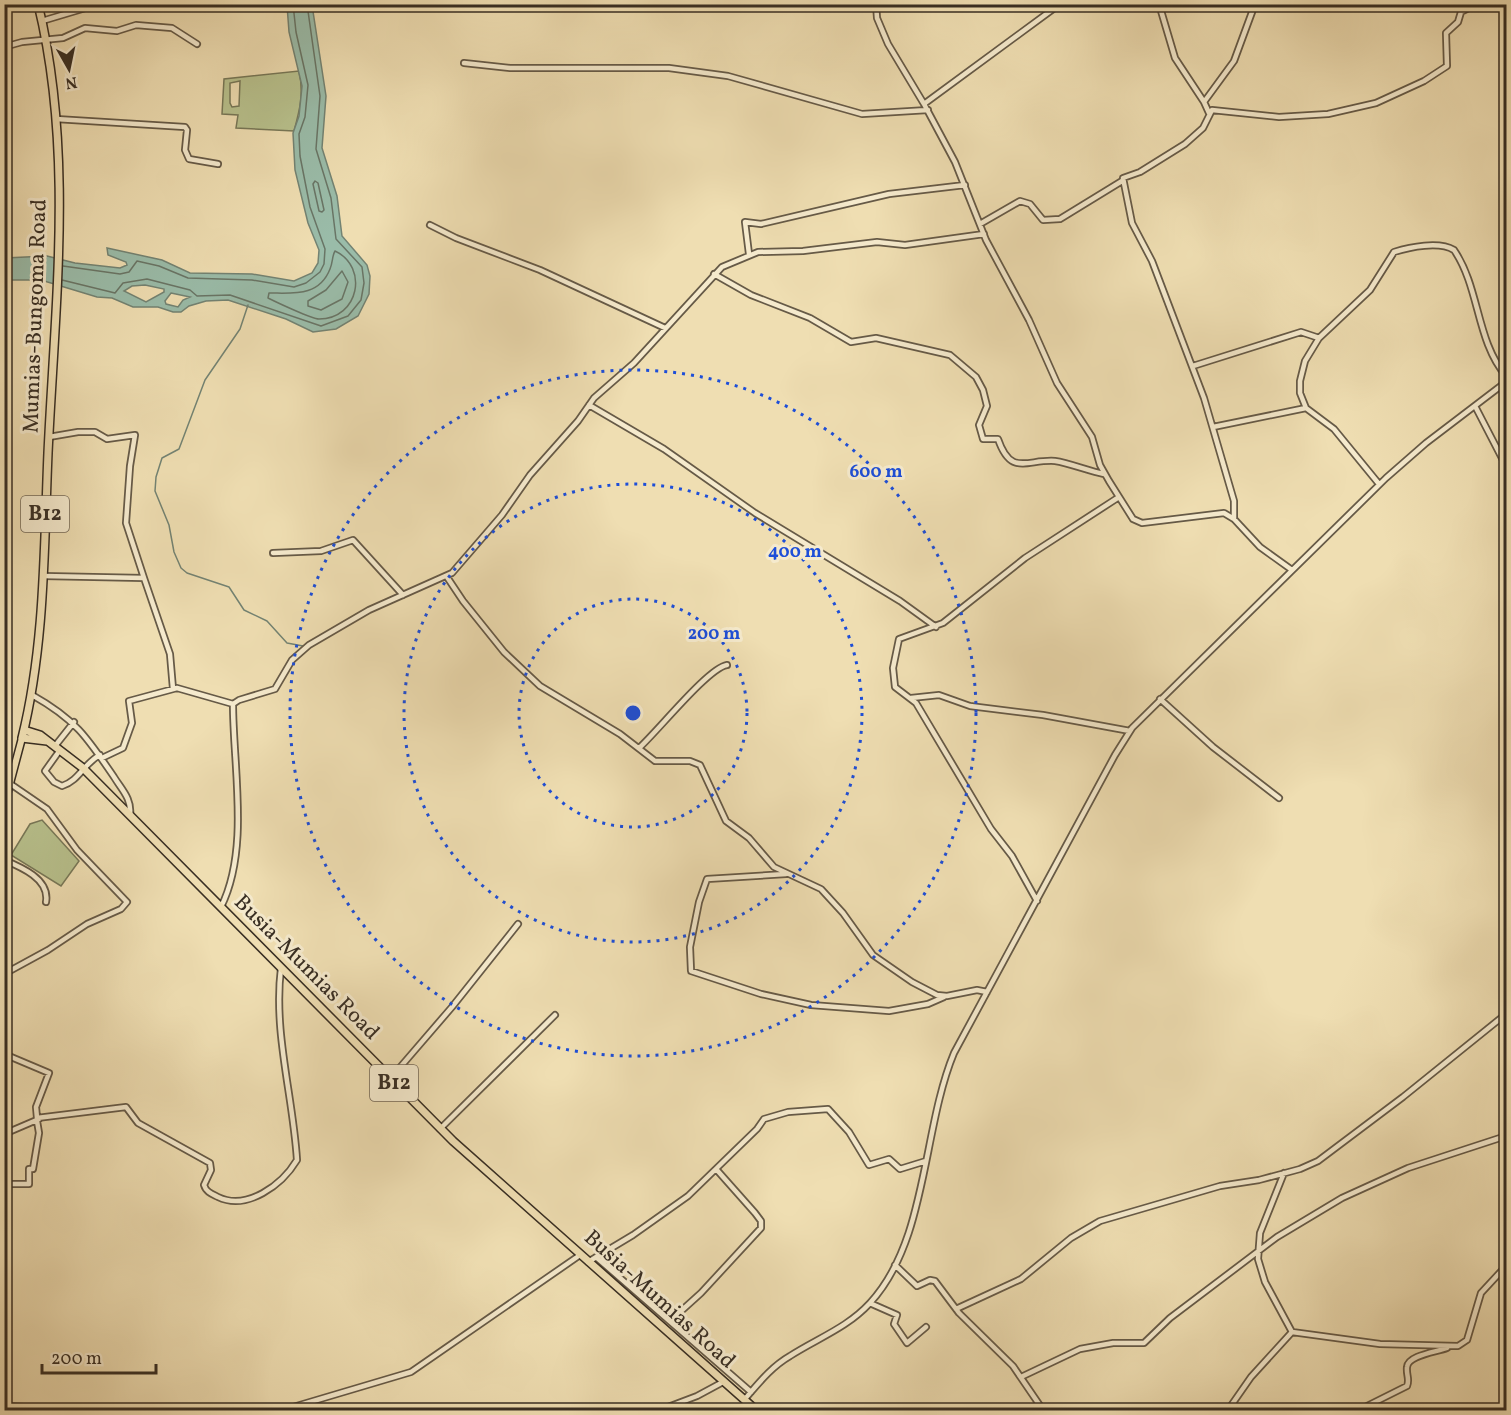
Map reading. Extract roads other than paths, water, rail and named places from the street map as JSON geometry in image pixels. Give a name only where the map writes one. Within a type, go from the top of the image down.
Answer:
[{"type":"highway","name":"Mumias-Bungoma Road","points":[[23,734],[32,695],[43,576],[58,250],[59,167],[56,119],[38,4]]},
{"type":"highway","name":"Busia-Mumias Road","points":[[28,714],[37,733],[83,768],[440,1129],[756,1410]]},
{"type":"highway","name":"Busia-Mumias Road","points":[[23,734],[37,733]]},
{"type":"highway","name":"Busia-Mumias Road","points":[[23,734],[47,741]]},
{"type":"main road","points":[[4,806],[12,785],[23,734]]},
{"type":"street","points":[[42,21],[99,4]]},
{"type":"street","points":[[876,4],[877,18],[888,44],[928,110],[965,185],[984,234],[1029,320],[1057,383],[1092,437],[1104,474],[1133,519],[1140,524],[1226,513],[1260,547],[1292,570]]},
{"type":"street","points":[[924,104],[1060,4]]},
{"type":"street","points":[[980,224],[1020,201],[1030,204],[1045,221],[1057,220],[1122,181],[1124,177],[1140,172],[1185,144],[1203,128],[1209,113],[1175,58],[1159,4]]},
{"type":"street","points":[[1204,102],[1234,61],[1255,4]]},
{"type":"street","points":[[1209,113],[1217,110],[1285,117],[1306,113],[1328,114],[1376,103],[1424,81],[1446,67],[1446,33],[1458,22],[1461,12],[1477,4]]},
{"type":"street","points":[[4,47],[22,42],[63,38],[85,28],[117,31],[128,26],[141,25],[172,28],[197,44]]},
{"type":"street","points":[[464,63],[510,68],[645,67],[678,69],[728,76],[860,114],[928,110]]},
{"type":"street","points":[[56,119],[185,127],[187,130],[185,150],[189,159],[218,164]]},
{"type":"street","points":[[1122,181],[1133,226],[1152,261],[1193,366],[1234,501],[1234,519]]},
{"type":"street","points":[[748,254],[744,223],[761,224],[889,194],[965,185]]},
{"type":"street","points":[[430,225],[456,238],[540,270],[665,328]]},
{"type":"street","points":[[74,723],[45,768],[54,782],[59,785],[67,784],[83,768],[101,757],[123,748],[132,723],[129,701],[173,689],[233,704],[275,689],[288,665],[302,650],[364,613],[447,577],[498,520],[522,484],[589,405],[634,363],[714,274],[729,263],[748,254],[765,251],[813,251],[877,242],[905,245],[984,234]]},
{"type":"street","points":[[1379,484],[1334,429],[1306,408],[1300,393],[1300,376],[1305,361],[1319,338],[1370,290],[1394,252],[1423,247],[1448,247],[1458,257],[1478,303],[1491,350],[1506,376]]},
{"type":"street","points":[[714,274],[751,295],[810,318],[851,342],[876,338],[949,354],[976,377],[983,390],[987,406],[980,422],[982,439],[998,439],[1007,457],[1017,462],[1032,465],[1056,461],[1104,474]]},
{"type":"street","points":[[1193,366],[1301,332],[1319,338]]},
{"type":"street","points":[[744,1400],[781,1362],[857,1316],[887,1282],[908,1229],[949,1066],[1130,731],[1379,484],[1426,443],[1506,382]]},
{"type":"street","points":[[589,405],[664,449],[755,513],[900,601],[936,627]]},
{"type":"street","points":[[1475,406],[1506,466]]},
{"type":"street","points":[[1213,427],[1306,408]]},
{"type":"street","points":[[49,437],[78,432],[97,433],[107,440],[135,435],[126,522],[170,654],[173,689]]},
{"type":"street","points":[[1037,901],[1012,856],[991,829],[911,698],[898,691],[893,681],[897,643],[900,638],[936,627],[991,587],[1025,558],[1119,497]]},
{"type":"street","points":[[273,554],[321,551],[353,540],[403,595]]},
{"type":"street","points":[[43,576],[144,578]]},
{"type":"street","points":[[447,577],[463,601],[519,669],[551,694],[620,734],[658,762],[690,761],[700,765],[723,818],[749,838],[771,864],[821,889],[843,913],[873,955],[923,989],[947,996]]},
{"type":"street","points":[[639,748],[662,727],[704,678],[718,667],[726,665]]},
{"type":"street","points":[[32,695],[74,723],[101,757],[129,801],[130,815]]},
{"type":"street","points":[[911,698],[939,695],[970,706],[1043,715],[1130,731]]},
{"type":"street","points":[[1160,699],[1213,747],[1279,798]]},
{"type":"street","points":[[221,907],[229,885],[237,829],[233,704]]},
{"type":"street","points":[[4,974],[48,950],[79,928],[121,909],[127,902],[77,850],[47,809],[12,785]]},
{"type":"street","points":[[4,860],[35,875],[45,892],[46,902]]},
{"type":"street","points":[[788,874],[707,879],[699,902],[690,947],[691,971],[761,994],[814,1005],[892,1011],[928,1004],[947,996],[977,990],[987,993]]},
{"type":"street","points":[[390,1079],[452,1007],[518,924]]},
{"type":"street","points":[[4,1134],[38,1120],[124,1107],[138,1123],[210,1163],[212,1170],[204,1187],[212,1194],[237,1202],[266,1191],[297,1159],[280,1027],[278,996],[281,968]]},
{"type":"street","points":[[956,1309],[1021,1279],[1071,1238],[1100,1221],[1229,1184],[1254,1181],[1284,1173],[1324,1158],[1506,1014]]},
{"type":"street","points":[[440,1129],[555,1015]]},
{"type":"street","points":[[4,1054],[50,1074],[36,1107],[35,1115],[38,1120],[39,1133],[33,1169],[29,1169],[29,1184],[4,1184]]},
{"type":"street","points":[[588,1262],[685,1198],[764,1119],[788,1112],[830,1109],[849,1132],[868,1165],[889,1159],[900,1169],[926,1161]]},
{"type":"street","points":[[1021,1377],[1080,1349],[1113,1343],[1144,1343],[1178,1311],[1282,1234],[1352,1193],[1408,1168],[1506,1136]]},
{"type":"street","points":[[670,1321],[701,1293],[761,1228],[761,1221],[755,1213],[716,1169]]},
{"type":"street","points":[[1284,1173],[1260,1233],[1258,1266],[1264,1282],[1292,1332]]},
{"type":"street","points":[[283,1410],[411,1372],[580,1255]]},
{"type":"street","points":[[596,1257],[751,1392]]},
{"type":"street","points":[[895,1264],[917,1286],[930,1280],[935,1281],[956,1309],[1021,1377],[1043,1410]]},
{"type":"street","points":[[1359,1410],[1407,1386],[1409,1382],[1407,1365],[1411,1360],[1458,1346],[1467,1340],[1481,1293],[1506,1266]]},
{"type":"street","points":[[872,1304],[898,1316],[894,1323],[907,1343],[926,1327]]},
{"type":"street","points":[[1292,1332],[1380,1344],[1448,1348]]},
{"type":"street","points":[[1228,1410],[1251,1377],[1292,1332]]},
{"type":"street","points":[[696,1358],[703,1350]]},
{"type":"street","points":[[660,1410],[697,1396],[723,1382]]},
{"type":"street","points":[[4,1406],[84,1410]]},
{"type":"water","points":[[287,5],[312,5],[326,96],[322,148],[337,196],[342,236],[367,265],[370,276],[369,294],[358,316],[336,329],[313,332],[286,319],[228,300],[206,301],[189,306],[181,312],[173,312],[158,307],[133,307],[112,298],[97,297],[41,280],[5,280],[5,258],[47,256],[75,263],[120,268],[127,265],[126,262],[108,255],[107,248],[162,260],[190,273],[252,274],[294,281],[312,273],[318,263],[319,250],[308,223],[295,170],[293,133],[299,116],[302,86],[289,32]],"holes":[[[145,285],[164,289],[164,292],[146,302],[124,291],[132,286]],[[171,293],[190,297],[183,300],[178,307],[166,304],[165,301]]]},
{"type":"waterway","points":[[248,305],[240,329],[205,380],[179,449],[162,458],[156,477],[155,491],[169,525],[174,552],[181,568],[187,573],[229,587],[244,610],[267,621],[287,643],[303,646]]}]
